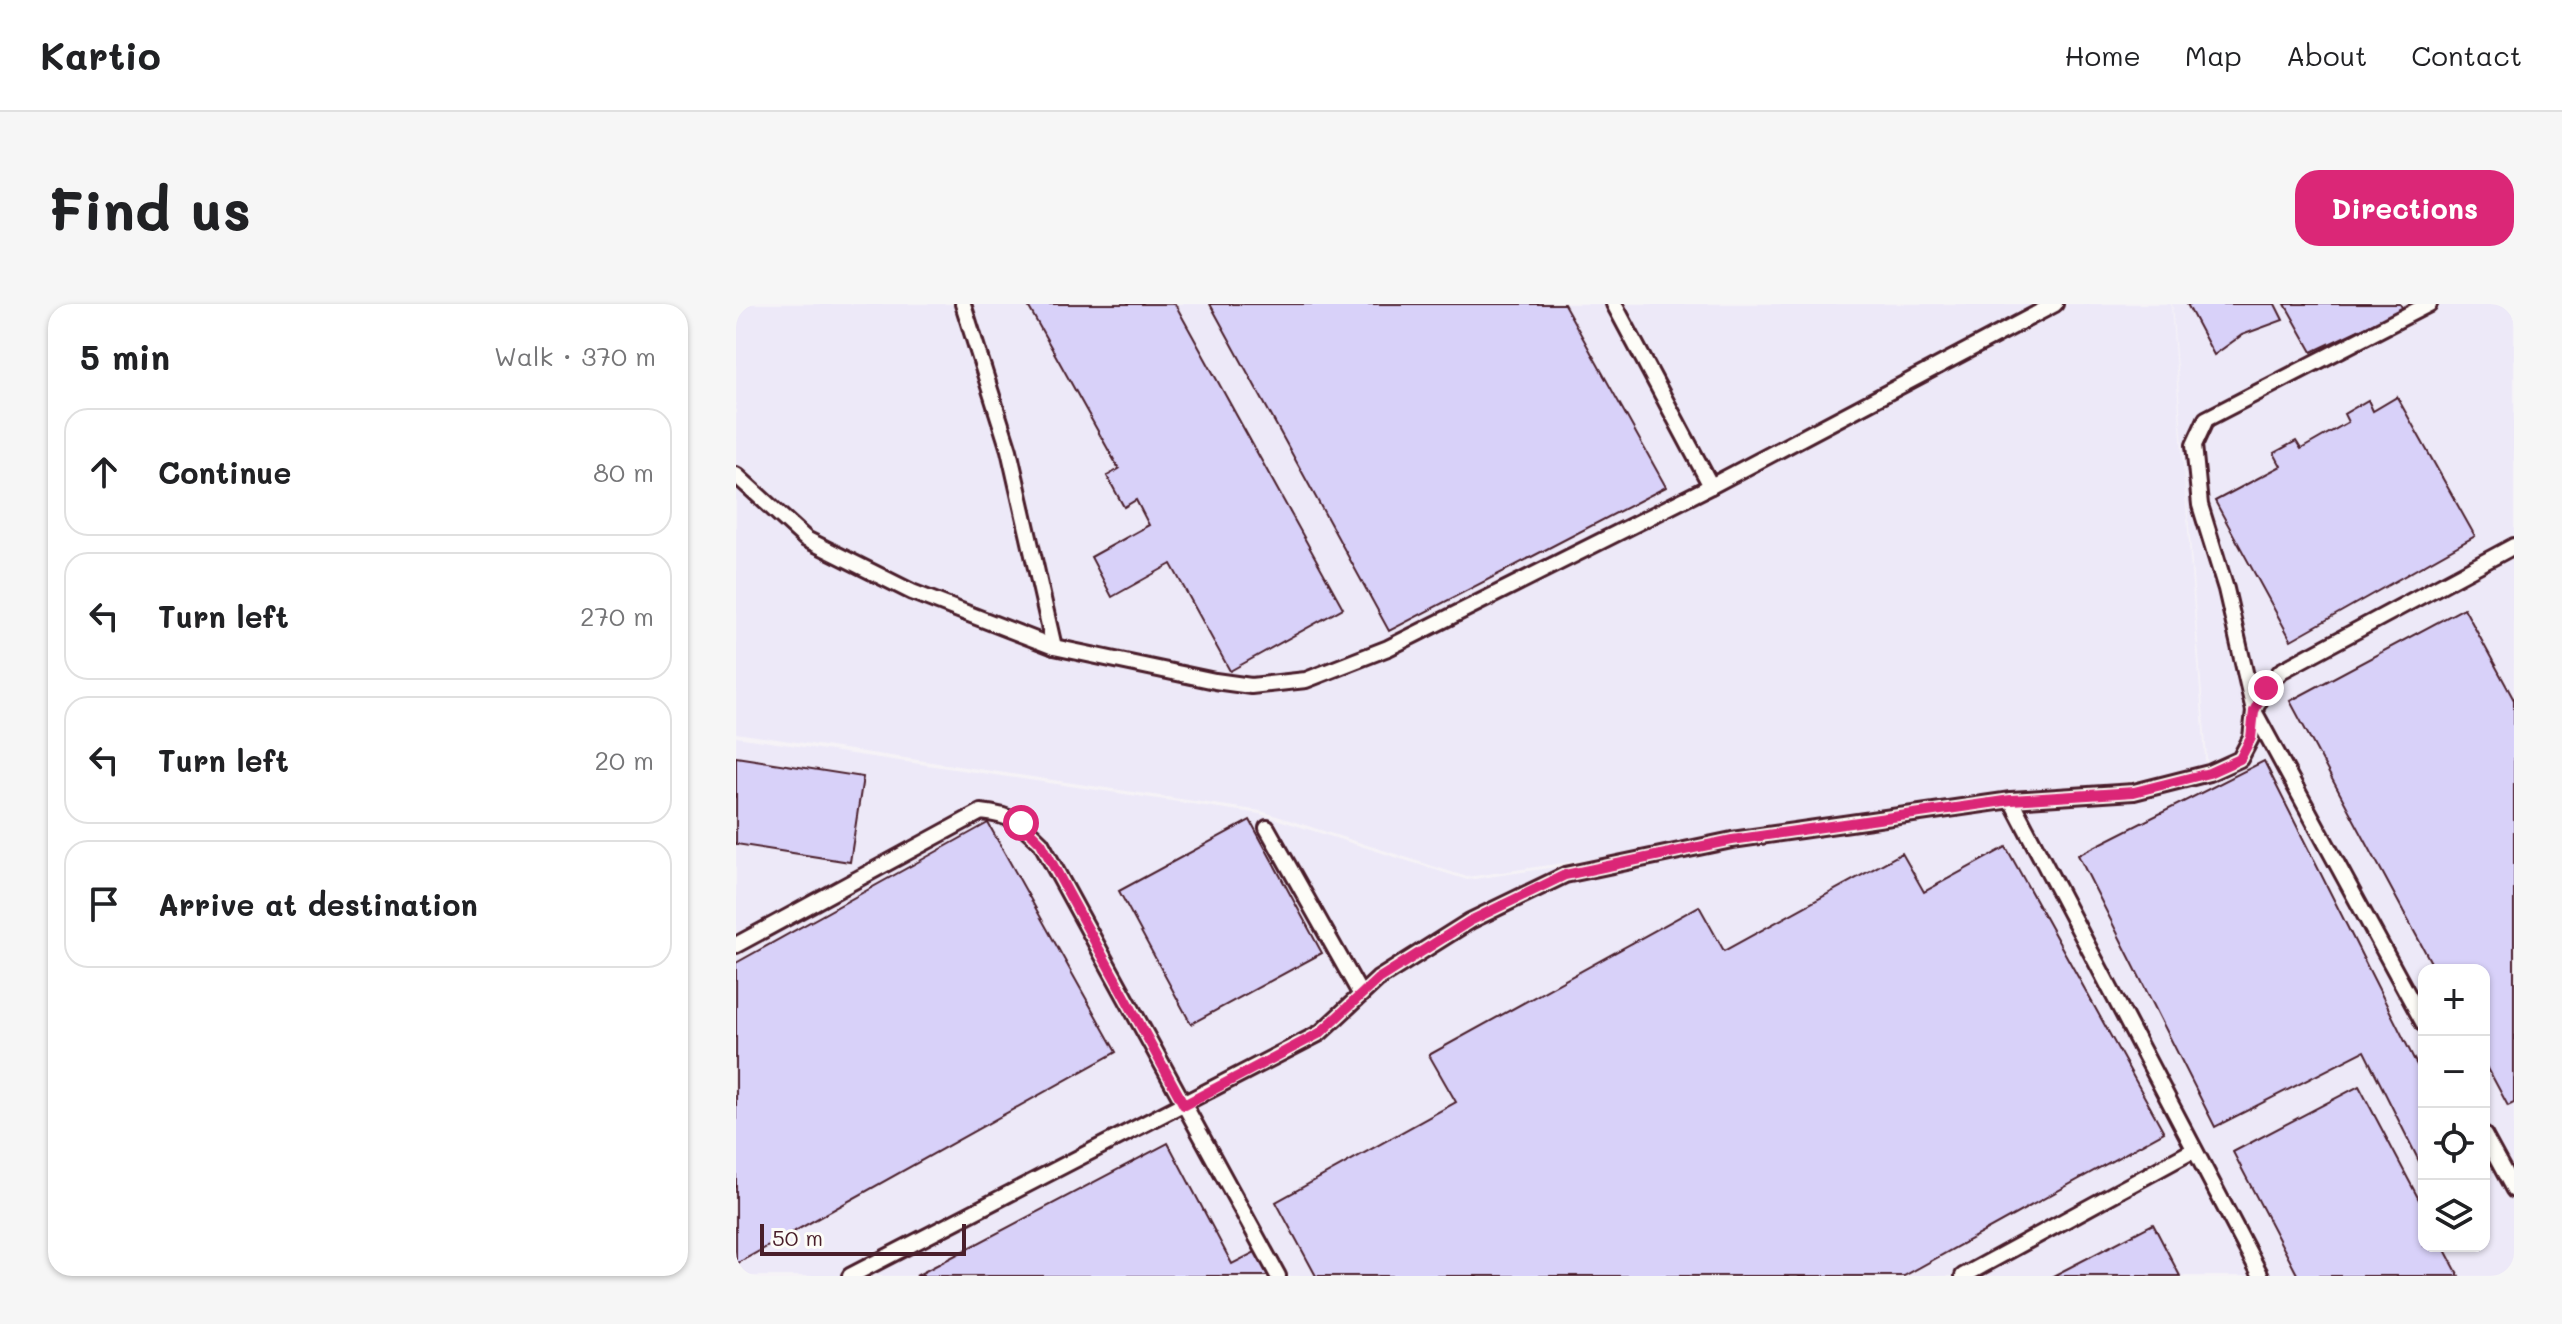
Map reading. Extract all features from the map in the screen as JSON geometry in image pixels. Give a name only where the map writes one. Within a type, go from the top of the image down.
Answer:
[{"type":"lane","points":[[963,304],[1009,450],[1054,647]]},
{"type":"lane","points":[[736,475],[806,539],[912,592],[1054,647],[1251,686],[1306,680],[1388,648],[1711,486],[2055,304]]},
{"type":"lane","points":[[2418,1013],[2254,711],[2226,589],[2200,505],[2194,445],[2206,419],[2429,304]]},
{"type":"lane","points":[[1615,305],[1711,486]]},
{"type":"lane","points":[[850,1276],[1320,1033],[1378,979],[1470,921],[1565,875],[1732,840],[2011,800],[2134,792],[2209,773],[2240,759],[2251,738],[2254,711],[2266,688],[2281,671],[2514,546]]},
{"type":"lane","points":[[2011,800],[2261,1276]]},
{"type":"lane","points":[[736,945],[981,812],[1002,814],[1021,823],[1041,843],[1278,1276]]},
{"type":"lane","points":[[1267,828],[1361,995]]},
{"type":"lane","points":[[2490,1146],[2514,1190]]},
{"type":"lane","points":[[1963,1276],[2194,1150]]},
{"type":"shaded area","points":[[736,304],[2171,304],[2206,770],[1467,877],[1261,811],[736,733]]},
{"type":"shaded area","points":[[2172,304],[2514,304],[2514,1276],[736,1276],[736,737],[1260,814],[1467,880],[2208,773]]},
{"type":"building","points":[[1027,304],[1175,304],[1343,608],[1230,671],[1171,564],[1112,597],[1091,557],[1149,525],[1136,500],[1124,507],[1107,476],[1119,469]]},
{"type":"building","points":[[1210,304],[1564,304],[1666,487],[1389,631]]},
{"type":"building","points":[[2187,304],[2275,304],[2283,320],[2242,335],[2214,355]]},
{"type":"building","points":[[2285,304],[2400,304],[2403,309],[2312,352]]},
{"type":"building","points":[[2397,397],[2475,536],[2291,640],[2215,501],[2281,466],[2274,453],[2296,441],[2301,449],[2348,422],[2344,414],[2368,400],[2373,411]]},
{"type":"building","points":[[2464,608],[2514,700],[2514,1103],[2508,1106],[2490,1072],[2490,964],[2432,964],[2290,701]]},
{"type":"building","points":[[736,757],[863,777],[850,862],[736,844]]},
{"type":"building","points":[[2264,761],[2418,1067],[2418,1159],[2364,1051],[2215,1127],[2078,855]]},
{"type":"building","points":[[1250,820],[1322,953],[1191,1024],[1119,891]]},
{"type":"building","points":[[988,823],[1116,1052],[736,1264],[736,963]]},
{"type":"building","points":[[2006,847],[2164,1132],[1904,1276],[1316,1276],[1276,1202],[1456,1102],[1429,1055],[1699,906],[1724,951],[1902,853],[1924,892]]},
{"type":"building","points":[[2359,1086],[2418,1198],[2418,1252],[2446,1252],[2459,1276],[2298,1276],[2233,1152]]},
{"type":"building","points":[[1168,1143],[1232,1264],[1259,1250],[1273,1276],[916,1276]]},
{"type":"building","points":[[2153,1224],[2180,1276],[2053,1276]]},
{"type":"route","points":[[1021,823],[1041,843],[1184,1105],[1320,1033],[1378,979],[1470,921],[1565,875],[1732,840],[2011,800],[2134,792],[2209,773],[2240,759],[2251,738],[2254,711],[2266,688]]}]
